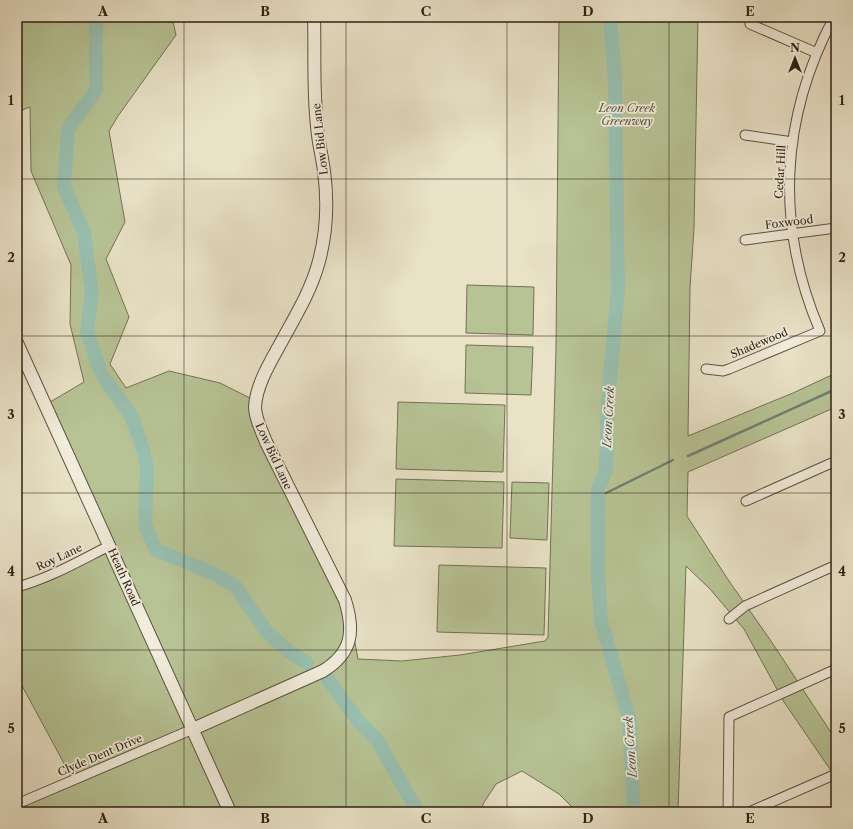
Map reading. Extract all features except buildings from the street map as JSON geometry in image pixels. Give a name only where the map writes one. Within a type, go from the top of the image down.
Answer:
[{"type":"street","name":"Low Bid Lane","points":[[192,729],[323,671],[340,658],[350,639],[350,620],[345,600],[266,442],[257,419],[255,409],[258,393],[269,364],[311,286],[324,240],[326,198],[324,170],[317,126],[314,17]]},
{"type":"street","name":"Cedar Hill","points":[[820,331],[803,285],[794,250],[789,188],[790,158],[801,99],[817,53],[834,17]]},
{"type":"street","points":[[750,24],[817,53]]},
{"type":"street","points":[[745,135],[793,142]]},
{"type":"street","name":"Foxwood","points":[[745,240],[836,228]]},
{"type":"street","name":"Shadewood","points":[[706,369],[723,371],[729,369],[820,331]]},
{"type":"street","name":"Heath Road","points":[[17,343],[230,812]]},
{"type":"street","points":[[746,501],[836,461]]},
{"type":"street","name":"Roy Lane","points":[[17,587],[50,576],[110,546]]},
{"type":"street","points":[[729,618],[745,606],[836,565]]},
{"type":"street","points":[[728,812],[729,717],[836,669]]},
{"type":"street","name":"Clyde Dent Drive","points":[[17,804],[192,729]]},
{"type":"street","points":[[749,812],[836,774]]},
{"type":"green space","name":"Leon Creek Greenway","points":[[17,17],[172,17],[176,35],[118,116],[109,131],[125,222],[106,259],[129,317],[110,364],[126,388],[169,371],[220,383],[256,401],[255,409],[349,611],[358,659],[402,661],[460,655],[545,641],[548,637],[556,348],[559,17],[698,17],[694,228],[690,288],[688,436],[793,393],[836,373],[836,407],[688,472],[687,516],[836,740],[836,778],[784,702],[744,629],[710,589],[686,566],[678,812],[577,812],[559,794],[522,771],[496,784],[483,804],[482,812],[29,812],[21,803],[73,780],[20,682],[17,683],[17,591],[109,546],[45,405],[84,382],[70,324],[71,265],[31,171],[30,107],[17,112]]},
{"type":"green space","points":[[467,285],[534,287],[533,335],[466,333]]},
{"type":"green space","points":[[466,345],[533,347],[531,395],[465,393]]},
{"type":"green space","points":[[398,402],[505,405],[503,472],[396,469]]},
{"type":"green space","points":[[396,479],[504,482],[502,548],[394,546]]},
{"type":"green space","points":[[512,482],[549,483],[547,540],[510,538]]},
{"type":"green space","points":[[439,565],[546,568],[544,635],[437,632]]},
{"type":"waterway","points":[[96,17],[96,90],[68,129],[64,187],[84,232],[92,294],[87,331],[99,368]]},
{"type":"waterway","name":"Leon Creek","points":[[610,17],[615,80],[618,289],[608,400],[606,470],[598,489],[598,574],[601,621],[629,718],[634,812]]},
{"type":"waterway","points":[[104,378],[132,417],[144,453],[147,468],[145,525],[156,550],[217,575],[236,587],[266,631],[288,651],[307,663]]},
{"type":"waterway","points":[[688,456],[836,389]]},
{"type":"waterway","points":[[598,497],[673,460]]},
{"type":"waterway","points":[[328,679],[358,721],[377,740],[418,812]]}]
